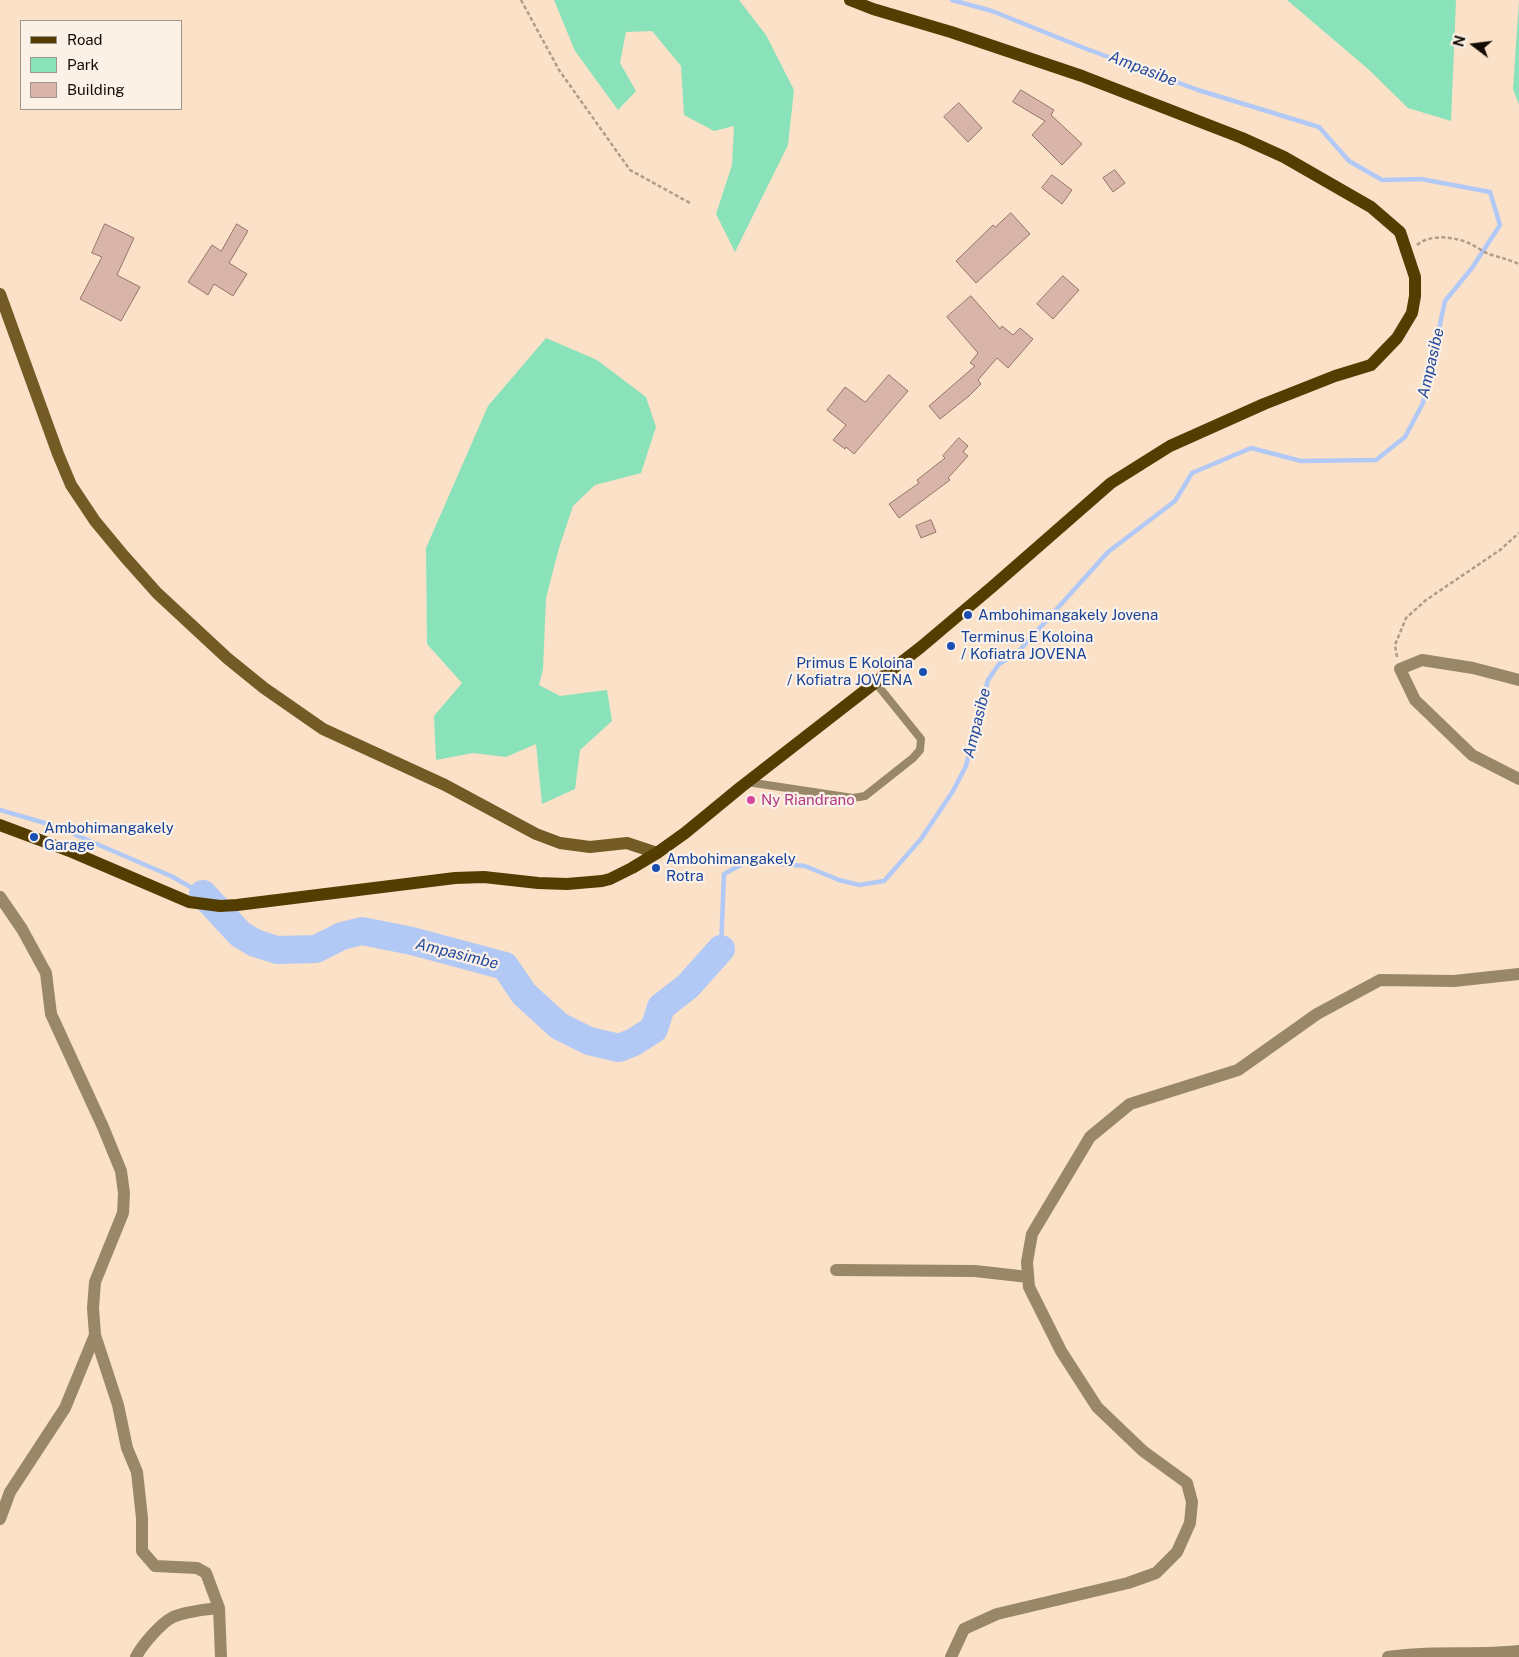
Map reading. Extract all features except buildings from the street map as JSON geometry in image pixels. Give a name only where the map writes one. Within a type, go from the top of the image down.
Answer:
[{"type":"main road","points":[[0,825],[72,852],[166,894],[189,902],[206,905],[237,905],[455,878],[484,877],[567,884],[602,881],[632,868],[685,834],[746,782],[921,647],[1111,483],[1170,446],[1264,404],[1335,376],[1371,365],[1397,338],[1412,313],[1416,296],[1415,277],[1400,232],[1371,207],[1284,157],[1242,138],[1082,76],[850,0]]},
{"type":"street","points":[[0,294],[58,454],[71,484],[95,520],[157,593],[227,658],[264,688],[324,729],[444,785],[536,834],[560,843],[590,847],[627,843],[657,853]]},
{"type":"street","points":[[1519,680],[1473,668],[1422,660],[1400,669],[1415,700],[1472,755],[1519,779]]},
{"type":"street","points":[[0,898],[22,929],[46,973],[51,1014],[121,1171],[124,1193],[123,1213],[95,1282],[93,1308],[95,1335],[118,1405],[127,1448],[137,1472],[142,1518],[142,1551],[155,1566],[198,1568],[206,1573],[219,1608],[221,1657]]},
{"type":"street","points":[[951,1657],[964,1629],[997,1614],[1128,1583],[1156,1573],[1177,1552],[1190,1523],[1192,1502],[1187,1483],[1143,1450],[1097,1407],[1061,1352],[1029,1287],[1027,1262],[1032,1234],[1090,1137],[1130,1104],[1238,1070],[1317,1014],[1380,980],[1454,981],[1519,974]]},
{"type":"street","points":[[836,1270],[975,1271],[1028,1277]]},
{"type":"street","points":[[0,1519],[10,1492],[65,1408],[95,1335]]},
{"type":"street","points":[[136,1657],[151,1636],[170,1618],[189,1612],[219,1608]]},
{"type":"street","points":[[1388,1657],[1406,1654],[1492,1654],[1519,1651]]},
{"type":"lane","points":[[746,782],[853,798],[865,796],[913,758],[920,750],[922,744],[921,739],[875,682]]},
{"type":"path","points":[[521,0],[559,70],[630,170],[690,203]]},
{"type":"path","points":[[1408,253],[1420,242],[1436,238],[1451,238],[1468,243],[1491,255],[1501,256],[1519,264]]},
{"type":"path","points":[[1400,669],[1395,645],[1406,618],[1426,600],[1500,550],[1519,533]]},
{"type":"green space","points":[[554,0],[739,0],[766,35],[794,90],[788,145],[735,252],[716,214],[732,165],[734,126],[714,131],[684,115],[681,66],[652,31],[626,32],[620,63],[636,91],[618,110],[575,51]]},
{"type":"green space","points":[[1287,0],[1456,0],[1451,121],[1408,108],[1367,68]]},
{"type":"green space","points":[[1519,0],[1519,105],[1513,89]]},
{"type":"green space","points":[[546,338],[597,360],[646,397],[656,427],[641,473],[595,485],[573,506],[559,548],[546,598],[543,670],[539,685],[560,696],[607,690],[612,721],[580,750],[575,789],[542,804],[536,744],[506,757],[473,753],[436,760],[434,716],[462,683],[427,644],[426,548],[488,406]]},
{"type":"waterway","name":"Ampasibe","points":[[721,949],[724,874],[748,861],[805,866],[839,880],[859,885],[884,881],[921,839],[953,791],[966,766],[988,680],[999,664],[1018,652],[1108,552],[1175,501],[1192,473],[1251,448],[1301,461],[1376,460],[1405,437],[1423,403],[1445,301],[1472,268],[1500,225],[1490,192],[1421,179],[1382,180],[1349,161],[1319,127],[1198,90],[1084,48],[992,11],[952,0]]},
{"type":"waterway","name":"Ampasibe","points":[[0,810],[55,826],[171,876],[203,894]]},
{"type":"waterway","name":"Ampasimbe","points":[[203,894],[240,934],[255,943],[277,950],[316,949],[342,936],[362,931],[412,941],[505,966],[524,994],[559,1026],[589,1041],[619,1048],[634,1042],[654,1029],[661,1007],[688,986],[721,949]]},
{"type":"place","name":"Ambohimangakely Jovena","points":[[968,615]]},
{"type":"place","name":"Terminus E Koloina / Kofiatra JOVENA","points":[[951,646]]},
{"type":"place","name":"Primus E Koloina / Kofiatra JOVENA","points":[[923,672]]},
{"type":"place","name":"Ny Riandrano","points":[[751,800]]},
{"type":"place","name":"Ambohimangakely Garage","points":[[34,837]]},
{"type":"place","name":"Ambohimangakely Rotra","points":[[656,868]]}]
